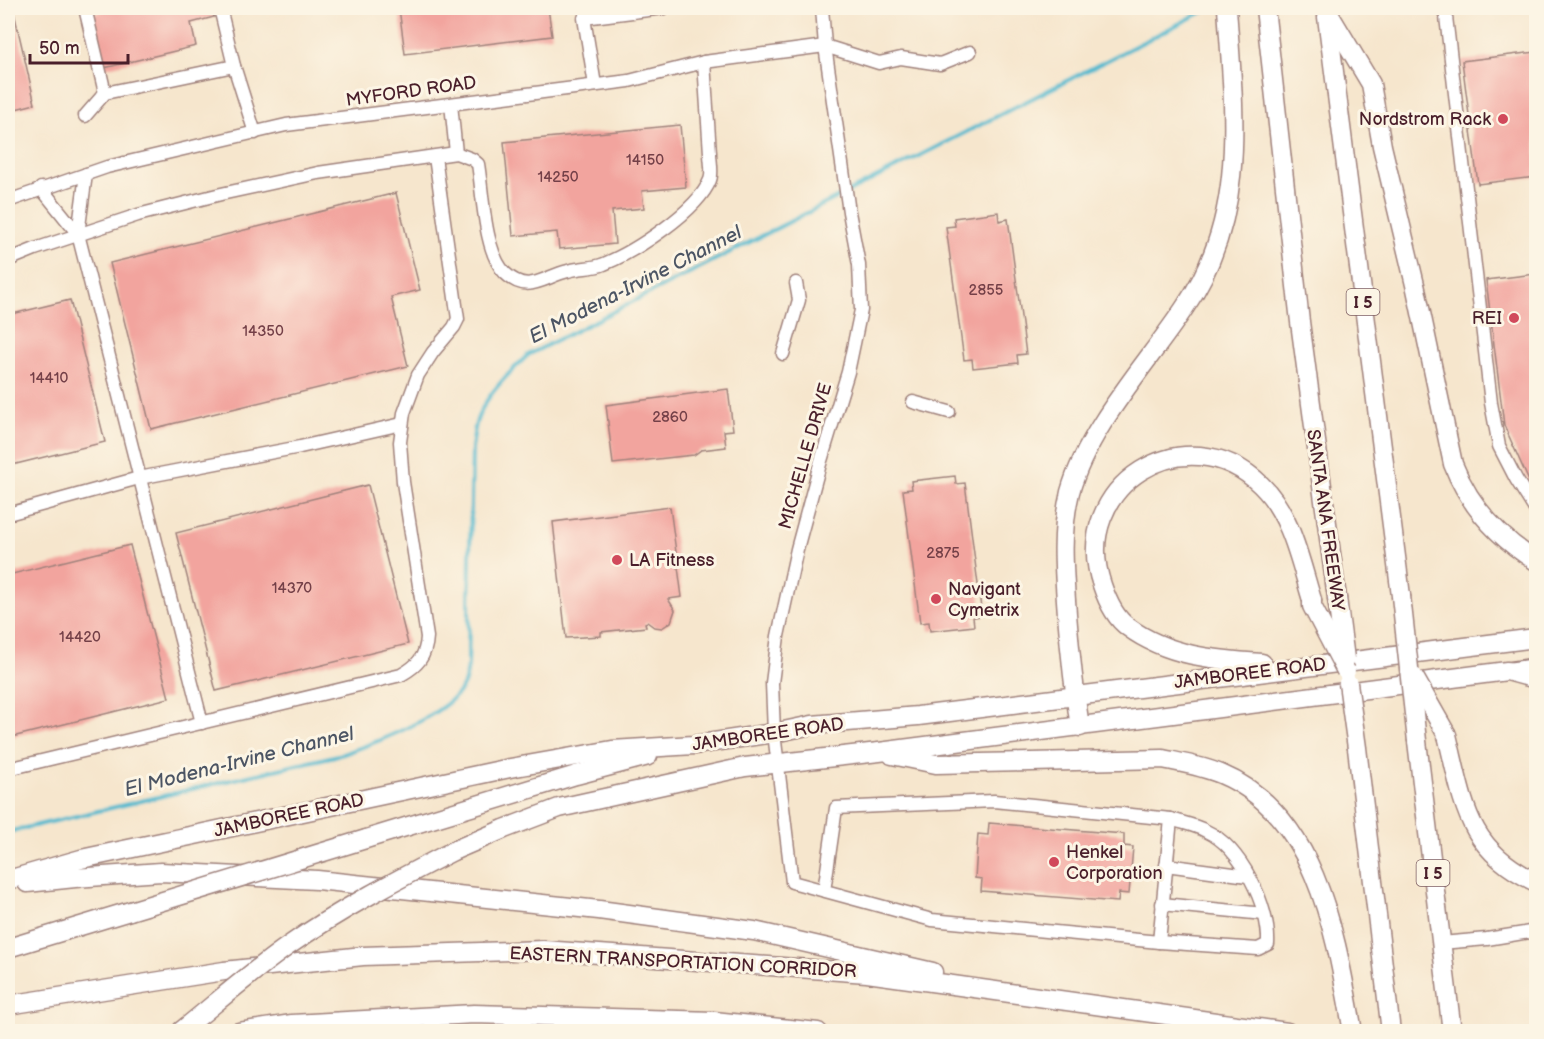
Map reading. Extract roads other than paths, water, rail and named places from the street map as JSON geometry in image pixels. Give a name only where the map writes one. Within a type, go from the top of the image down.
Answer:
[{"type":"highway","points":[[1080,727],[1075,696],[1062,551],[1064,522],[1071,491],[1081,463],[1098,431],[1187,305],[1208,268],[1224,225],[1232,179],[1233,145],[1227,8]]},
{"type":"highway","name":"SANTA ANA FREEWAY","points":[[1264,8],[1299,322],[1357,748],[1392,1032]]},
{"type":"highway","points":[[1326,8],[1371,84],[1382,146],[1416,289],[1453,464],[1461,486],[1493,526],[1536,561]]},
{"type":"highway","name":"I 5","points":[[1326,8],[1410,668],[1452,1032]]},
{"type":"highway","points":[[1305,666],[1213,660],[1165,647],[1126,627],[1106,598],[1095,561],[1096,537],[1101,518],[1116,492],[1137,473],[1162,459],[1188,456],[1214,457],[1238,467],[1262,486],[1278,507],[1290,531],[1312,606],[1346,671]]},
{"type":"highway","name":"JAMBOREE ROAD","points":[[8,880],[81,859],[510,768],[612,750],[694,745],[812,726],[918,716],[1536,638]]},
{"type":"highway","points":[[1410,668],[1447,735],[1466,812],[1478,835],[1499,859],[1516,872],[1536,882]]},
{"type":"highway","points":[[1507,671],[1536,679]]},
{"type":"highway","name":"JAMBOREE ROAD","points":[[180,1032],[254,972],[314,929],[377,890],[455,850],[559,808],[745,766],[1080,727],[1507,671]]},
{"type":"highway","points":[[8,948],[576,775],[694,745]]},
{"type":"highway","points":[[879,752],[936,764],[1163,759],[1223,775],[1265,803],[1284,822],[1300,844],[1311,865],[1324,903],[1353,1032]]},
{"type":"highway","points":[[8,886],[75,878],[161,872],[339,882],[599,910],[754,931],[927,970],[989,990]]},
{"type":"highway","name":"EASTERN TRANSPORTATION CORRIDOR","points":[[8,1005],[212,973],[363,956],[543,950],[867,973],[1287,1032]]},
{"type":"highway","points":[[239,1032],[292,1024],[474,1014],[714,1021],[818,1032]]},
{"type":"highway","points":[[579,1032],[772,1026]]},
{"type":"main road","name":"JAMBOREE ROAD","points":[[1507,671],[1536,667]]},
{"type":"street","points":[[85,8],[105,93]]},
{"type":"street","points":[[220,8],[234,66],[255,133]]},
{"type":"street","points":[[595,85],[581,13],[664,8]]},
{"type":"street","name":"MICHELLE DRIVE","points":[[822,8],[825,46],[859,265],[861,310],[848,372],[820,464],[784,606],[772,683],[774,733],[792,882],[824,891]]},
{"type":"street","points":[[1445,8],[1491,403],[1499,446],[1536,511]]},
{"type":"street","points":[[825,46],[879,63],[901,58],[940,63],[970,52]]},
{"type":"street","name":"MYFORD ROAD","points":[[8,201],[107,166],[286,125],[628,81],[704,62],[825,46]]},
{"type":"street","points":[[8,260],[138,215],[221,194],[318,173],[456,153],[478,164],[490,247],[497,263],[520,284],[534,284],[568,271],[602,265],[639,246],[670,224],[700,196],[711,179],[704,62]]},
{"type":"street","points":[[85,116],[105,93],[234,66]]},
{"type":"street","points":[[451,104],[456,153]]},
{"type":"street","points":[[8,769],[401,675],[415,667],[422,659],[427,637],[403,482],[400,442],[404,413],[418,375],[458,318],[435,157]]},
{"type":"street","points":[[86,174],[78,234],[202,723]]},
{"type":"street","points":[[41,188],[78,234]]},
{"type":"street","points":[[783,354],[799,300],[796,283]]},
{"type":"street","points":[[913,402],[949,412]]},
{"type":"street","points":[[8,514],[139,478],[300,447],[402,424]]},
{"type":"street","points":[[994,801],[1171,819],[1206,831],[1221,840],[1243,866],[1257,894],[1269,928],[1268,944],[1258,949],[1159,942],[932,920],[824,891],[836,808],[994,801]]},
{"type":"street","points":[[1159,942],[1171,819]]},
{"type":"street","points":[[1166,865],[1248,876]]},
{"type":"street","points":[[1162,904],[1264,914]]},
{"type":"street","points":[[1441,943],[1536,931]]},
{"type":"waterway","name":"El Modena-Irvine Channel","points":[[8,832],[343,754],[373,743],[428,717],[456,695],[464,684],[468,665],[472,448],[476,423],[494,390],[528,355],[1210,8]]},
{"type":"place","name":"Nordstrom Rack","points":[[1503,119]]},
{"type":"place","name":"REI","points":[[1514,318]]},
{"type":"place","name":"LA Fitness","points":[[617,560]]},
{"type":"place","name":"Navigant Cymetrix","points":[[936,599]]},
{"type":"place","name":"Henkel Corporation","points":[[1054,862]]}]
